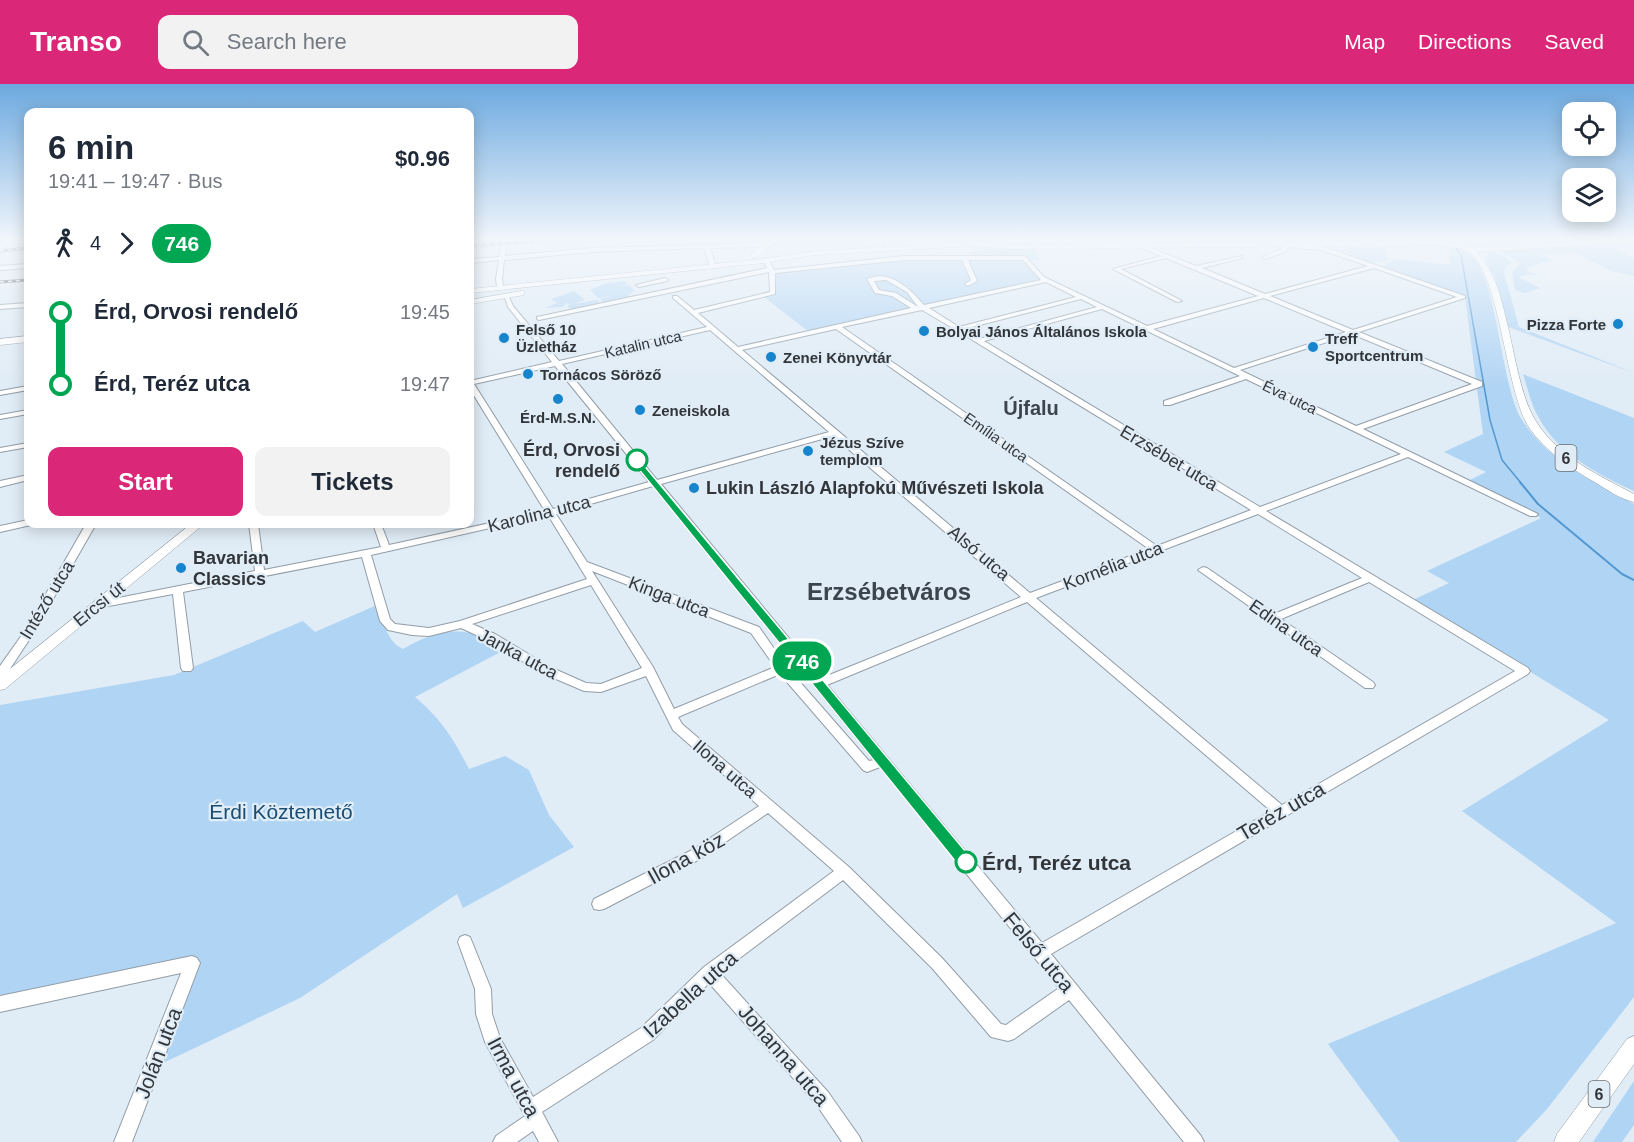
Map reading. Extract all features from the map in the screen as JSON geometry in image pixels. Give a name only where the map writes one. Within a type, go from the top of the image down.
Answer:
[{"type":"main road","points":[[503,289],[506,296]]},
{"type":"main road","points":[[474,301],[542,289]]},
{"type":"main road","name":"6","points":[[1494,289],[1516,385],[1533,425],[1566,458],[1631,497]]},
{"type":"main road","points":[[0,342],[24,339]]},
{"type":"main road","name":"Ercsi út","points":[[0,685],[193,528]]},
{"type":"main road","name":"6","points":[[1565,1142],[1634,1046]]},
{"type":"street","name":"Éva utca","points":[[539,318],[677,289]]},
{"type":"street","points":[[693,312],[770,295],[774,289]]},
{"type":"street","name":"Erzsébet utca","points":[[876,289],[877,292],[892,293],[958,329],[1368,579],[1524,670]]},
{"type":"street","name":"Erzsébet utca","points":[[906,289],[919,308]]},
{"type":"street","points":[[736,349],[1004,289]]},
{"type":"street","name":"Éva utca","points":[[1067,289],[1533,514]]},
{"type":"street","points":[[1156,289],[1179,301]]},
{"type":"street","points":[[1247,289],[1479,384],[1356,429]]},
{"type":"street","points":[[1148,328],[1288,289]]},
{"type":"street","points":[[1234,370],[1461,299],[1460,295],[1443,289]]},
{"type":"street","name":"Felső utca","points":[[506,296],[510,306],[1195,1142]]},
{"type":"street","name":"Alsó utca","points":[[675,297],[1281,812]]},
{"type":"street","points":[[958,329],[1083,297]]},
{"type":"street","points":[[490,299],[510,306]]},
{"type":"street","points":[[0,307],[24,305]]},
{"type":"street","points":[[978,341],[1104,307]]},
{"type":"street","name":"Emília utca","points":[[836,326],[1156,549]]},
{"type":"street","name":"Katalin utca","points":[[474,383],[712,328]]},
{"type":"street","points":[[1167,403],[1247,376]]},
{"type":"street","points":[[0,393],[24,388]]},
{"type":"street","name":"Ilona utca","points":[[474,390],[649,670],[677,727],[844,871],[937,963],[997,1031],[1008,1033],[1071,989]]},
{"type":"street","points":[[0,417],[24,413]]},
{"type":"street","name":"Karolina utca","points":[[98,605],[386,549],[551,513],[834,432]]},
{"type":"street","points":[[0,450],[24,445]]},
{"type":"street","name":"Kornélia utca","points":[[820,683],[1030,597],[1409,454]]},
{"type":"street","points":[[0,484],[24,479]]},
{"type":"street","points":[[0,529],[24,523]]},
{"type":"street","name":"Intéző utca","points":[[0,674],[28,634],[89,528]]},
{"type":"street","points":[[254,528],[260,573]]},
{"type":"street","points":[[378,528],[386,549]]},
{"type":"street","name":"Janka utca","points":[[366,553],[386,621],[392,627],[429,632],[462,624],[491,637],[546,670],[584,687],[601,688],[649,670]]},
{"type":"street","name":"Kinga utca","points":[[582,564],[755,630],[782,669]]},
{"type":"street","name":"Edina utca","points":[[1203,570],[1369,685]]},
{"type":"street","points":[[1273,618],[1368,579]]},
{"type":"street","points":[[462,624],[592,581]]},
{"type":"street","points":[[178,590],[187,668]]},
{"type":"street","points":[[670,715],[782,669],[867,767],[884,761]]},
{"type":"street","name":"Teréz utca","points":[[1039,952],[1524,670]]},
{"type":"street","name":"Ilona köz","points":[[599,904],[697,854],[769,806]]},
{"type":"street","name":"Izabella utca","points":[[501,1142],[533,1113],[646,1034],[709,972],[844,871]]},
{"type":"street","name":"Irma utca","points":[[465,942],[483,989],[484,1014],[490,1036],[549,1142]]},
{"type":"street","name":"Jolán utca","points":[[0,1004],[192,963],[123,1142]]},
{"type":"street","name":"Johanna utca","points":[[709,972],[822,1098],[853,1142]]},
{"type":"green space","points":[[770,289],[1004,289],[809,332],[764,297],[770,295]]},
{"type":"green space","points":[[1445,289],[1488,289],[1508,382],[1522,420],[1532,434],[1544,447],[1572,469],[1634,504],[1634,997],[1547,1109],[1516,1142],[1400,1142],[1328,1044],[1616,923],[1462,811],[1609,720],[1413,600],[1449,583],[1427,571],[1541,518],[1468,481],[1486,472],[1444,452],[1483,434],[1465,297]]},
{"type":"green space","points":[[1498,289],[1509,289],[1519,327],[1634,373],[1508,327]]},
{"type":"green space","points":[[1515,289],[1536,289],[1525,293]]},
{"type":"green space","points":[[590,290],[635,291],[620,294],[634,292],[628,295],[630,297],[604,303],[600,299],[611,296],[598,298]]},
{"type":"green space","points":[[574,291],[585,300],[573,304],[597,300],[600,303],[572,309],[567,307],[570,304],[567,303],[562,307],[545,308],[557,303],[551,299]]},
{"type":"green space","points":[[1523,374],[1634,418],[1634,491],[1580,462],[1557,442],[1536,413]]},
{"type":"green space","name":"Érdi Köztemető","points":[[377,605],[389,636],[403,649],[431,636],[455,632],[480,636],[508,648],[415,697],[446,730],[469,769],[505,756],[529,770],[549,815],[574,847],[463,908],[457,894],[300,998],[163,1063],[197,959],[0,1000],[0,705],[174,675],[303,621],[315,632]]},
{"type":"green space","points":[[1634,1081],[1634,1125],[1622,1142],[1593,1142]]},
{"type":"waterway","points":[[1467,289],[1490,420],[1502,460],[1521,483]]},
{"type":"waterway","points":[[1520,482],[1538,504],[1622,574],[1634,580]]},
{"type":"bus line","name":"746","points":[[637,460],[966,862]]},
{"type":"place","name":"Pizza Forte","points":[[1618,324]]},
{"type":"place","name":"Bolyai János Általános Iskola","points":[[924,331]]},
{"type":"place","name":"Felső 10 Üzletház","points":[[504,338]]},
{"type":"place","name":"Treff Sportcentrum","points":[[1313,347]]},
{"type":"place","name":"Zenei Könyvtár","points":[[771,357]]},
{"type":"place","name":"Tornácos Söröző","points":[[528,374]]},
{"type":"place","name":"Érd-M.S.N.","points":[[558,399]]},
{"type":"place","name":"Zeneiskola","points":[[640,410]]},
{"type":"place","name":"Jézus Szíve templom","points":[[808,451]]},
{"type":"place","name":"Érd, Orvosi rendelő","points":[[637,460]]},
{"type":"place","name":"Lukin László Alapfokú Művészeti Iskola","points":[[694,488]]},
{"type":"place","name":"Bavarian Classics","points":[[181,568]]},
{"type":"place","name":"Érd, Teréz utca","points":[[966,862]]},
{"type":"district","name":"Újfalu","points":[[1031,408]]},
{"type":"district","name":"Erzsébetváros","points":[[889,591]]}]
